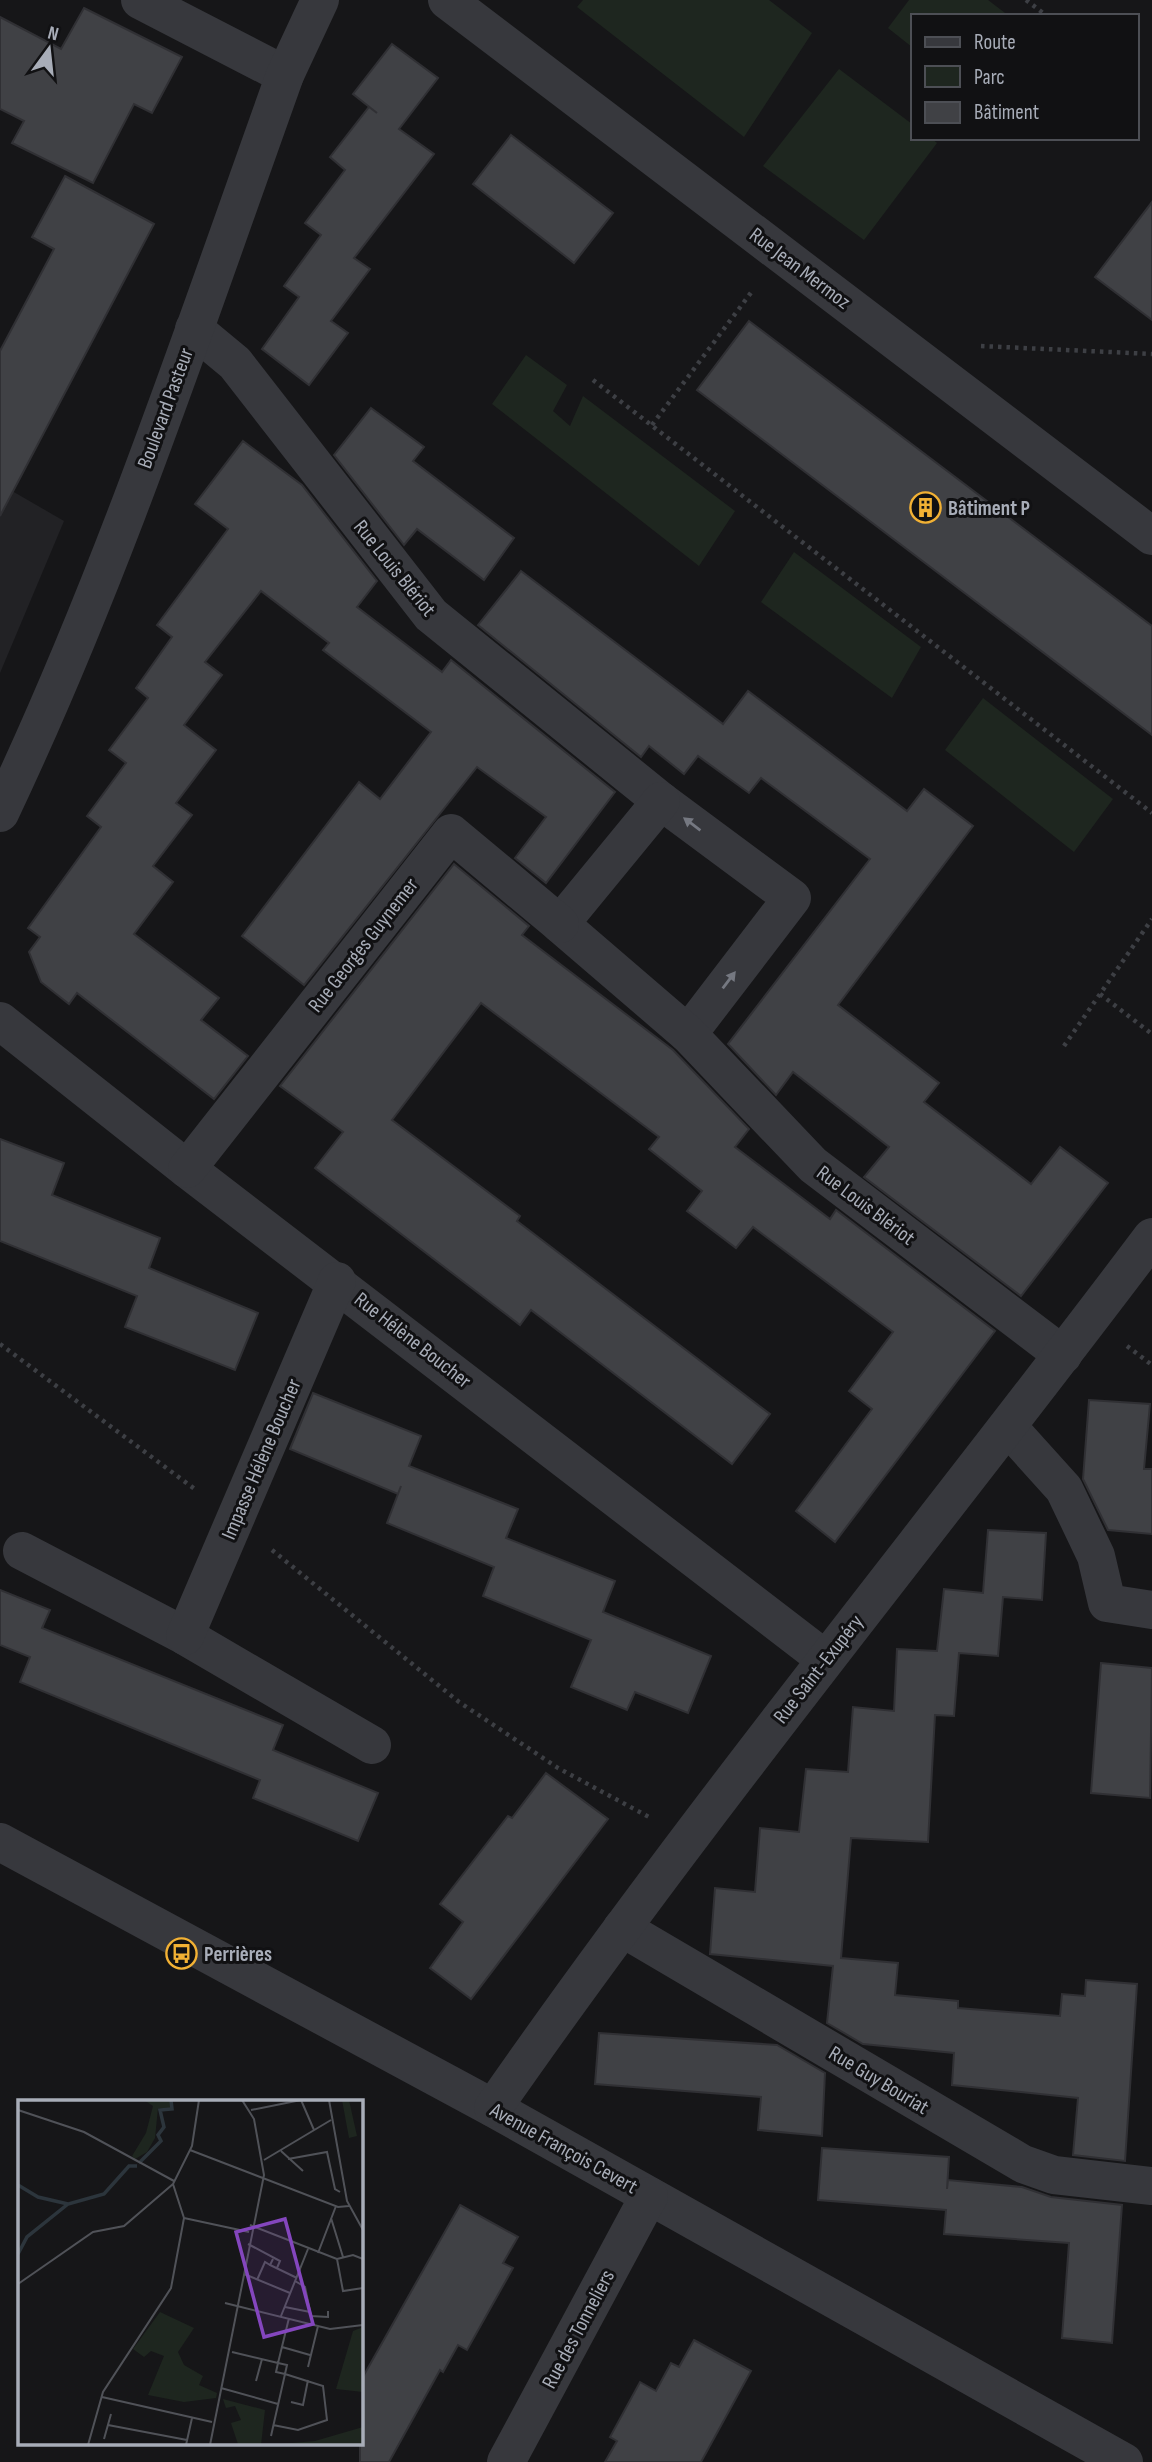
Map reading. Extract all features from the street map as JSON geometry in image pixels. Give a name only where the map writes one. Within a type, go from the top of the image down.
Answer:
[{"type":"street","points":[[140,0],[285,75]]},
{"type":"street","name":"Boulevard Pasteur","points":[[0,813],[43,723],[100,582],[285,75],[320,0]]},
{"type":"street","name":"Rue Jean Mermoz","points":[[447,0],[1152,536]]},
{"type":"street","name":"Rue Louis Blériot","points":[[194,328],[235,363],[430,615],[661,801],[792,898],[688,1034]]},
{"type":"street","points":[[560,924],[661,801]]},
{"type":"street","name":"Rue Georges Guynemer","points":[[187,1169],[451,833],[560,924]]},
{"type":"street","name":"Rue Louis Blériot","points":[[560,924],[688,1034],[813,1165],[1063,1355]]},
{"type":"street","name":"Rue Hélène Boucher","points":[[0,1021],[187,1169],[337,1281],[825,1659]]},
{"type":"street","name":"Rue Saint-Exupéry","points":[[493,2108],[689,1838],[825,1659],[1009,1428],[1152,1237]]},
{"type":"street","name":"Impasse Hélène Boucher","points":[[186,1636],[337,1281]]},
{"type":"street","points":[[1009,1428],[1064,1489],[1096,1556],[1107,1603],[1152,1610]]},
{"type":"street","points":[[22,1551],[186,1636],[372,1745]]},
{"type":"street","name":"Avenue François Cevert","points":[[0,1842],[493,2108],[1124,2462]]},
{"type":"street","name":"Rue Guy Bouriat","points":[[622,1928],[1023,2164],[1054,2175],[1152,2186]]},
{"type":"street","name":"Rue des Tonneliers","points":[[506,2462],[649,2196]]},
{"type":"path","points":[[1026,0],[1044,14]]},
{"type":"path","points":[[652,425],[780,253]]},
{"type":"path","points":[[977,345],[1152,354]]},
{"type":"path","points":[[593,380],[1152,813]]},
{"type":"path","points":[[1064,1046],[1152,919]]},
{"type":"path","points":[[1100,994],[1152,1034]]},
{"type":"path","points":[[0,1345],[235,1520],[458,1702],[558,1768],[689,1838]]},
{"type":"shaded area","points":[[0,484],[64,521],[0,673]]},
{"type":"green space","points":[[583,0],[769,0],[812,33],[744,137],[577,7]]},
{"type":"green space","points":[[909,0],[988,0],[1006,14],[911,14],[911,46],[888,28]]},
{"type":"green space","points":[[839,69],[911,123],[911,140],[933,140],[937,143],[864,240],[763,166]]},
{"type":"green space","points":[[526,355],[567,385],[553,411],[570,426],[583,396],[735,511],[699,566],[492,404]]},
{"type":"green space","points":[[794,552],[921,647],[892,698],[761,602]]},
{"type":"green space","points":[[983,698],[1113,799],[1074,852],[945,750]]},
{"type":"building","points":[[84,8],[182,57],[152,113],[134,104],[93,183],[12,143],[24,121],[0,109],[0,17],[61,49]]},
{"type":"building","points":[[392,44],[438,78],[399,129],[434,154],[354,258],[370,269],[331,321],[348,333],[309,385],[262,349],[299,297],[284,286],[321,235],[305,223],[345,170],[330,157],[369,107],[377,113],[353,94]]},
{"type":"building","points":[[511,135],[613,213],[574,263],[473,184]]},
{"type":"building","points":[[65,176],[154,224],[0,516],[0,351],[54,249],[32,237]]},
{"type":"building","points":[[1152,202],[1152,320],[1095,277]]},
{"type":"building","name":"Bâtiment P","points":[[749,321],[1152,626],[1152,735],[697,390]]},
{"type":"building","points":[[371,408],[424,447],[413,461],[514,538],[484,580],[417,529],[404,545],[334,455]]},
{"type":"building","points":[[243,441],[302,485],[377,581],[357,607],[442,672],[451,660],[615,792],[546,883],[515,858],[546,817],[477,767],[304,985],[242,936],[359,782],[380,799],[431,732],[323,650],[329,643],[261,591],[205,662],[222,675],[184,725],[216,750],[176,803],[192,815],[153,866],[173,882],[134,934],[219,998],[201,1020],[248,1056],[214,1099],[77,993],[69,1004],[41,982],[29,952],[40,937],[28,928],[101,827],[87,816],[126,763],[109,750],[148,698],[136,688],[172,637],[157,625],[228,529],[195,504]]},
{"type":"building","points":[[521,571],[723,724],[748,691],[907,811],[924,789],[973,826],[838,1005],[939,1083],[924,1102],[1031,1184],[1060,1147],[1108,1183],[1021,1296],[864,1177],[889,1147],[793,1072],[776,1095],[728,1044],[870,859],[761,778],[749,793],[698,756],[684,774],[649,746],[641,757],[478,625]]},
{"type":"building","points":[[454,864],[529,926],[522,935],[673,1050],[749,1129],[735,1147],[830,1219],[836,1210],[995,1331],[835,1542],[796,1511],[872,1409],[849,1391],[893,1332],[753,1227],[736,1248],[687,1211],[702,1191],[649,1149],[659,1137],[481,1003],[392,1120],[520,1216],[517,1221],[770,1414],[732,1464],[531,1310],[520,1325],[315,1168],[343,1132],[280,1086]]},
{"type":"building","points":[[0,1139],[64,1163],[52,1195],[160,1238],[149,1268],[258,1313],[235,1370],[125,1327],[137,1296],[0,1241]]},
{"type":"building","points":[[313,1393],[421,1436],[409,1466],[518,1509],[506,1538],[615,1581],[603,1612],[711,1656],[688,1713],[635,1692],[627,1710],[571,1687],[591,1640],[483,1596],[494,1567],[387,1523],[398,1494],[290,1449]]},
{"type":"building","points":[[1089,1400],[1150,1404],[1144,1469],[1152,1469],[1152,1534],[1108,1530],[1083,1479]]},
{"type":"building","points":[[988,1530],[1046,1533],[1042,1600],[1003,1597],[998,1656],[959,1653],[954,1716],[935,1715],[928,1842],[851,1838],[841,1958],[898,1963],[895,1995],[958,2001],[958,2008],[1060,2016],[1062,1994],[1085,1996],[1086,1980],[1137,1984],[1125,2161],[1073,2155],[1078,2098],[952,2085],[954,2053],[863,2044],[827,2023],[833,1966],[710,1954],[715,1888],[755,1892],[760,1828],[799,1832],[806,1769],[848,1772],[853,1707],[894,1711],[897,1649],[937,1651],[944,1589],[983,1593]]},
{"type":"building","points":[[0,1590],[50,1610],[42,1628],[283,1725],[273,1750],[378,1793],[358,1841],[253,1798],[260,1780],[20,1682],[30,1657],[0,1645]]},
{"type":"building","points":[[1101,1663],[1152,1668],[1150,1798],[1091,1793]]},
{"type":"building","points":[[546,1773],[608,1819],[471,1999],[430,1968],[463,1922],[440,1904],[508,1816],[512,1818]]},
{"type":"building","points":[[599,2033],[777,2045],[825,2073],[822,2136],[758,2130],[761,2097],[595,2084]]},
{"type":"building","points":[[822,2148],[949,2157],[947,2189],[948,2180],[1022,2187],[1051,2197],[1122,2205],[1112,2343],[1062,2338],[1069,2243],[944,2234],[946,2210],[818,2200]]},
{"type":"building","points":[[460,2205],[518,2237],[503,2263],[513,2268],[467,2350],[458,2345],[443,2372],[440,2370],[389,2462],[360,2462],[362,2378]]},
{"type":"building","points":[[694,2340],[751,2371],[701,2462],[605,2462],[617,2441],[610,2437],[640,2382],[656,2391],[671,2363],[679,2367]]},
{"type":"place","name":"Bâtiment P","points":[[925,508]]},
{"type":"place","name":"Perrières","points":[[181,1954]]}]
